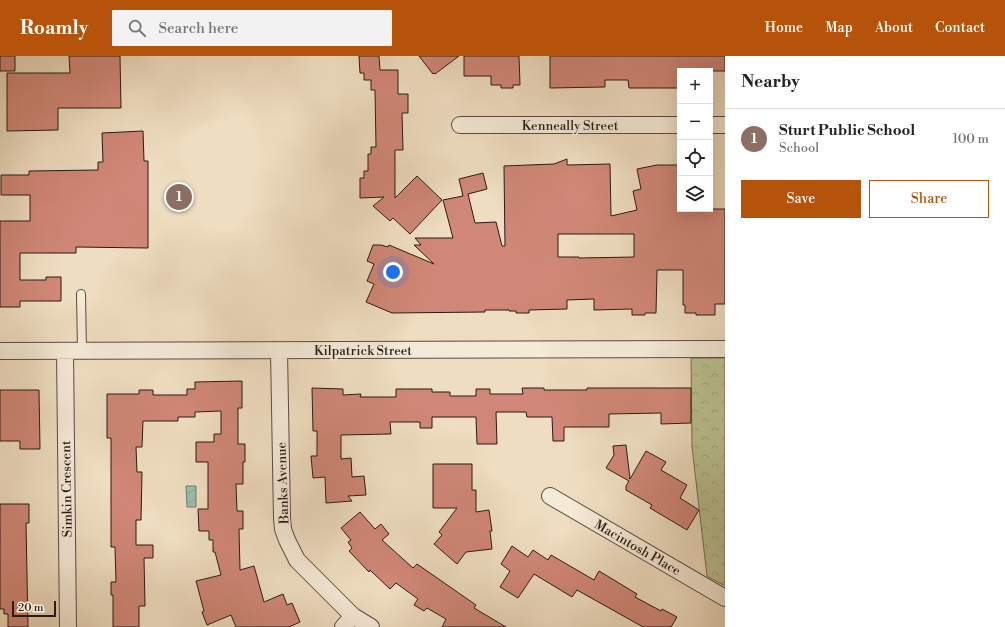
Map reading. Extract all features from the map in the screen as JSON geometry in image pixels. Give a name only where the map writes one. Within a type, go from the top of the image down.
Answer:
[{"type":"street","name":"Kenneally Street","points":[[460,125],[677,125]]},
{"type":"street","points":[[713,125],[725,125]]},
{"type":"street","name":"Kilpatrick Street","points":[[0,351],[725,349]]},
{"type":"street","name":"Simkin Crescent","points":[[65,351],[68,627]]},
{"type":"street","name":"Banks Avenue","points":[[280,351],[283,529],[297,560],[348,622],[371,627]]},
{"type":"street","name":"Macintosh Place","points":[[550,496],[725,598]]},
{"type":"lane","points":[[81,294],[82,351]]},
{"type":"green space","points":[[691,358],[725,358],[725,586],[707,576],[692,447]]},
{"type":"water","points":[[186,486],[196,486],[196,507],[187,507]]},
{"type":"building","points":[[0,56],[15,56],[15,71],[0,71]]},
{"type":"building","points":[[69,56],[120,56],[121,108],[58,108],[58,130],[7,131],[7,73],[70,73]]},
{"type":"building","points":[[359,56],[379,56],[380,70],[398,70],[398,94],[408,94],[408,113],[402,113],[403,150],[395,150],[395,198],[417,176],[442,200],[410,234],[393,218],[390,221],[373,206],[384,197],[360,198],[360,178],[364,178],[364,171],[368,171],[368,154],[371,154],[371,147],[376,147],[375,90],[371,90],[371,80],[364,80],[364,73],[360,73]]},
{"type":"building","points":[[419,56],[459,56],[433,74]]},
{"type":"building","points":[[464,56],[519,56],[520,85],[513,85],[513,88],[501,88],[501,85],[491,85],[491,76],[464,76]]},
{"type":"building","points":[[550,56],[725,56],[725,71],[713,71],[713,68],[677,68],[677,88],[629,88],[628,80],[605,80],[605,87],[550,88]]},
{"type":"building","points":[[143,131],[144,161],[148,161],[148,248],[76,247],[76,253],[20,253],[20,280],[46,280],[46,277],[61,277],[61,301],[20,301],[20,307],[0,307],[0,221],[30,221],[30,195],[1,195],[1,175],[29,175],[29,171],[98,170],[98,162],[103,162],[102,133]]},
{"type":"building","points":[[567,159],[567,165],[610,164],[611,216],[637,210],[633,191],[641,189],[637,169],[657,165],[677,165],[677,212],[713,212],[713,209],[725,209],[725,304],[715,304],[715,315],[696,315],[696,313],[685,313],[685,305],[683,305],[683,270],[657,270],[656,313],[645,313],[645,315],[632,315],[632,309],[594,310],[594,299],[567,300],[567,309],[529,310],[529,313],[516,313],[516,311],[509,310],[485,310],[485,312],[392,313],[366,302],[374,284],[367,281],[374,264],[367,261],[373,245],[388,247],[389,245],[434,264],[414,245],[421,245],[415,238],[453,238],[443,200],[463,196],[459,179],[483,173],[487,189],[468,194],[475,223],[496,222],[502,246],[505,246],[504,166],[554,164]],"holes":[[[558,234],[634,234],[634,257],[558,257]]]},
{"type":"building","points":[[242,381],[242,408],[238,408],[238,444],[245,444],[245,462],[243,462],[243,484],[236,484],[237,511],[243,511],[243,529],[239,529],[240,570],[254,566],[264,602],[283,594],[287,605],[292,603],[300,622],[289,627],[236,627],[231,615],[207,625],[202,612],[204,611],[196,581],[221,575],[215,552],[213,552],[213,540],[209,540],[209,531],[199,531],[198,509],[208,509],[208,462],[196,462],[196,442],[214,442],[214,434],[221,434],[221,411],[195,412],[195,417],[178,417],[178,421],[143,421],[142,447],[136,447],[137,472],[142,472],[141,520],[136,520],[136,545],[153,545],[153,558],[144,558],[145,606],[139,606],[139,627],[113,627],[113,595],[111,595],[111,582],[116,582],[115,547],[111,547],[111,438],[107,438],[107,394],[139,394],[139,390],[153,390],[153,395],[187,395],[187,389],[195,389],[195,382]]},
{"type":"building","points":[[312,388],[343,389],[343,395],[361,394],[360,397],[396,397],[396,389],[432,389],[432,392],[450,392],[450,396],[476,396],[476,389],[490,389],[490,394],[523,394],[522,388],[544,388],[544,390],[587,390],[587,388],[691,388],[691,423],[661,424],[661,413],[609,414],[609,427],[564,427],[564,441],[553,441],[552,417],[527,417],[526,412],[496,412],[497,444],[477,444],[476,417],[432,417],[432,428],[420,428],[420,422],[390,422],[391,434],[341,435],[341,459],[351,458],[352,477],[364,476],[366,495],[348,496],[352,501],[326,503],[325,477],[313,478],[311,456],[317,456],[317,431],[313,431]]},
{"type":"building","points":[[0,390],[39,390],[40,449],[20,449],[20,441],[0,441]]},
{"type":"building","points":[[626,445],[630,479],[646,451],[666,462],[661,470],[687,485],[680,498],[699,510],[687,530],[650,508],[652,505],[626,490],[626,486],[629,481],[606,468],[614,455],[613,446]]},
{"type":"building","points":[[433,464],[472,464],[472,490],[476,490],[476,512],[489,510],[492,531],[490,531],[492,549],[466,552],[457,564],[434,544],[442,535],[439,532],[457,508],[433,508]]},
{"type":"building","points":[[0,504],[29,504],[29,523],[26,523],[28,627],[8,627],[8,614],[4,614],[4,609],[0,609]]},
{"type":"building","points":[[360,512],[375,529],[381,524],[389,534],[382,540],[413,568],[417,564],[476,605],[474,608],[506,627],[442,627],[446,619],[427,608],[424,611],[414,605],[418,599],[396,583],[390,589],[370,570],[369,572],[349,551],[352,548],[348,542],[351,540],[341,528]]},
{"type":"building","points":[[512,546],[528,557],[533,550],[548,560],[551,555],[594,580],[599,571],[637,594],[635,597],[661,611],[662,609],[677,617],[671,627],[643,627],[577,590],[572,597],[534,574],[518,598],[500,587],[510,571],[501,564]]},
{"type":"place","name":"Sturt Public School","points":[[179,197]]}]
